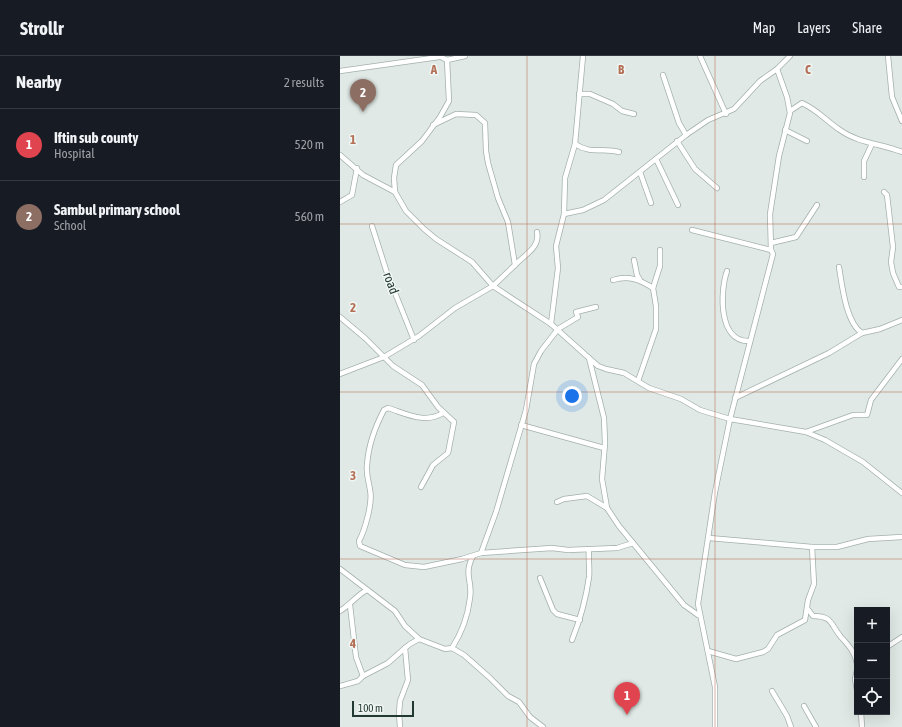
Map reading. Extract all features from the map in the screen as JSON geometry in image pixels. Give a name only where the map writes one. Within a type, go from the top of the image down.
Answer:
[{"type":"street","points":[[340,71],[439,57],[447,60],[465,56]]},
{"type":"street","points":[[551,324],[558,268],[556,246],[564,214],[565,178],[575,144],[583,56]]},
{"type":"street","points":[[700,56],[726,114]]},
{"type":"street","points":[[564,214],[583,210],[604,200],[686,135],[708,120],[726,114],[741,102],[760,81],[777,69],[790,56]]},
{"type":"street","points":[[888,56],[892,97],[902,121]]},
{"type":"street","points":[[447,60],[449,101],[433,125],[411,152],[396,165],[394,178],[396,192],[406,211],[424,229],[436,239],[472,262],[493,286],[558,329],[588,358],[602,368],[624,373],[649,388],[681,399],[700,410],[730,419],[806,432],[838,447],[863,462],[902,493]]},
{"type":"street","points":[[715,727],[715,687],[708,652],[698,615],[700,588],[715,492],[730,419],[749,341],[773,254],[770,214],[779,156],[790,111],[777,69]]},
{"type":"street","points":[[663,75],[679,123],[686,135]]},
{"type":"street","points":[[579,94],[590,94],[613,104],[622,111],[634,114]]},
{"type":"street","points":[[790,111],[802,103],[817,110],[840,130],[872,144],[902,152]]},
{"type":"street","points":[[433,125],[456,114],[476,115],[484,123],[488,163],[498,198],[508,222],[515,265]]},
{"type":"street","points":[[785,130],[807,141]]},
{"type":"street","points":[[677,142],[695,169],[717,188]]},
{"type":"street","points":[[575,144],[582,148],[600,152],[609,149],[619,152]]},
{"type":"street","points":[[864,177],[864,161],[872,144]]},
{"type":"street","points":[[340,154],[363,175],[396,192]]},
{"type":"street","points":[[656,159],[678,205]]},
{"type":"street","points":[[340,202],[352,195],[357,168]]},
{"type":"street","points":[[640,172],[651,203]]},
{"type":"street","points":[[884,192],[886,195],[891,227],[893,273],[899,287],[902,287]]},
{"type":"street","points":[[771,243],[796,237],[817,205]]},
{"type":"street","name":"road","points":[[372,226],[387,273],[414,340]]},
{"type":"street","points":[[692,230],[772,250]]},
{"type":"street","points":[[340,374],[384,357],[414,340],[432,328],[456,308],[493,286],[536,246],[539,240],[537,232]]},
{"type":"street","points":[[638,381],[656,330],[656,306],[653,288],[660,266],[660,250]]},
{"type":"street","points":[[634,260],[637,275],[640,280]]},
{"type":"street","points":[[839,267],[848,312],[853,324],[862,333]]},
{"type":"street","points":[[727,271],[723,286],[726,325],[730,333],[738,340],[749,341]]},
{"type":"street","points":[[614,280],[621,277],[640,280],[653,288]]},
{"type":"street","points":[[481,553],[500,501],[530,396],[534,364],[558,329],[578,317],[576,312],[596,307]]},
{"type":"street","points":[[340,317],[365,338],[393,366],[422,384],[443,413],[454,422],[448,453],[439,459],[428,473],[421,487]]},
{"type":"street","points":[[735,398],[829,353],[862,333],[880,329],[902,320]]},
{"type":"street","points":[[588,358],[604,418],[602,479],[607,508]]},
{"type":"street","points":[[806,432],[853,415],[867,415],[871,400],[902,359]]},
{"type":"street","points":[[443,413],[434,419],[426,419],[388,408],[384,410],[371,438],[366,467],[368,485],[371,494],[368,513],[359,541],[360,546],[413,567],[430,566],[481,553],[552,548],[617,548],[633,543]]},
{"type":"street","points":[[521,425],[604,448]]},
{"type":"street","points":[[557,502],[564,499],[587,496],[607,508],[633,543],[684,605],[698,615]]},
{"type":"street","points":[[709,538],[812,547],[838,547],[868,539],[902,538]]},
{"type":"street","points":[[708,652],[736,659],[763,652],[768,649],[778,635],[805,620],[807,615],[806,607],[814,584],[812,547]]},
{"type":"street","points":[[572,640],[580,620],[589,575],[589,549]]},
{"type":"street","points":[[452,648],[460,636],[471,597],[468,580],[469,564],[473,556]]},
{"type":"street","points":[[340,569],[395,611],[405,626],[419,639],[445,649],[452,648],[489,677],[508,696],[519,702],[530,717],[543,727]]},
{"type":"street","points":[[540,578],[553,610],[557,614],[580,620]]},
{"type":"street","points":[[340,611],[350,605],[357,596],[367,590]]},
{"type":"street","points":[[350,605],[355,651],[363,676]]},
{"type":"street","points":[[806,607],[812,616],[823,616],[832,622],[851,648],[854,656]]},
{"type":"street","points":[[890,645],[902,638]]},
{"type":"street","points":[[340,686],[358,681],[363,676],[388,663],[410,644],[419,639]]},
{"type":"street","points":[[400,727],[398,713],[400,701],[408,680],[405,648]]},
{"type":"street","points":[[772,691],[787,716],[791,727]]},
{"type":"street","points":[[804,706],[816,727]]},
{"type":"street","points":[[861,715],[862,727]]},
{"type":"place","name":"Sambul primary school","points":[[363,112]]},
{"type":"place","name":"Iftin sub county","points":[[627,715]]}]
